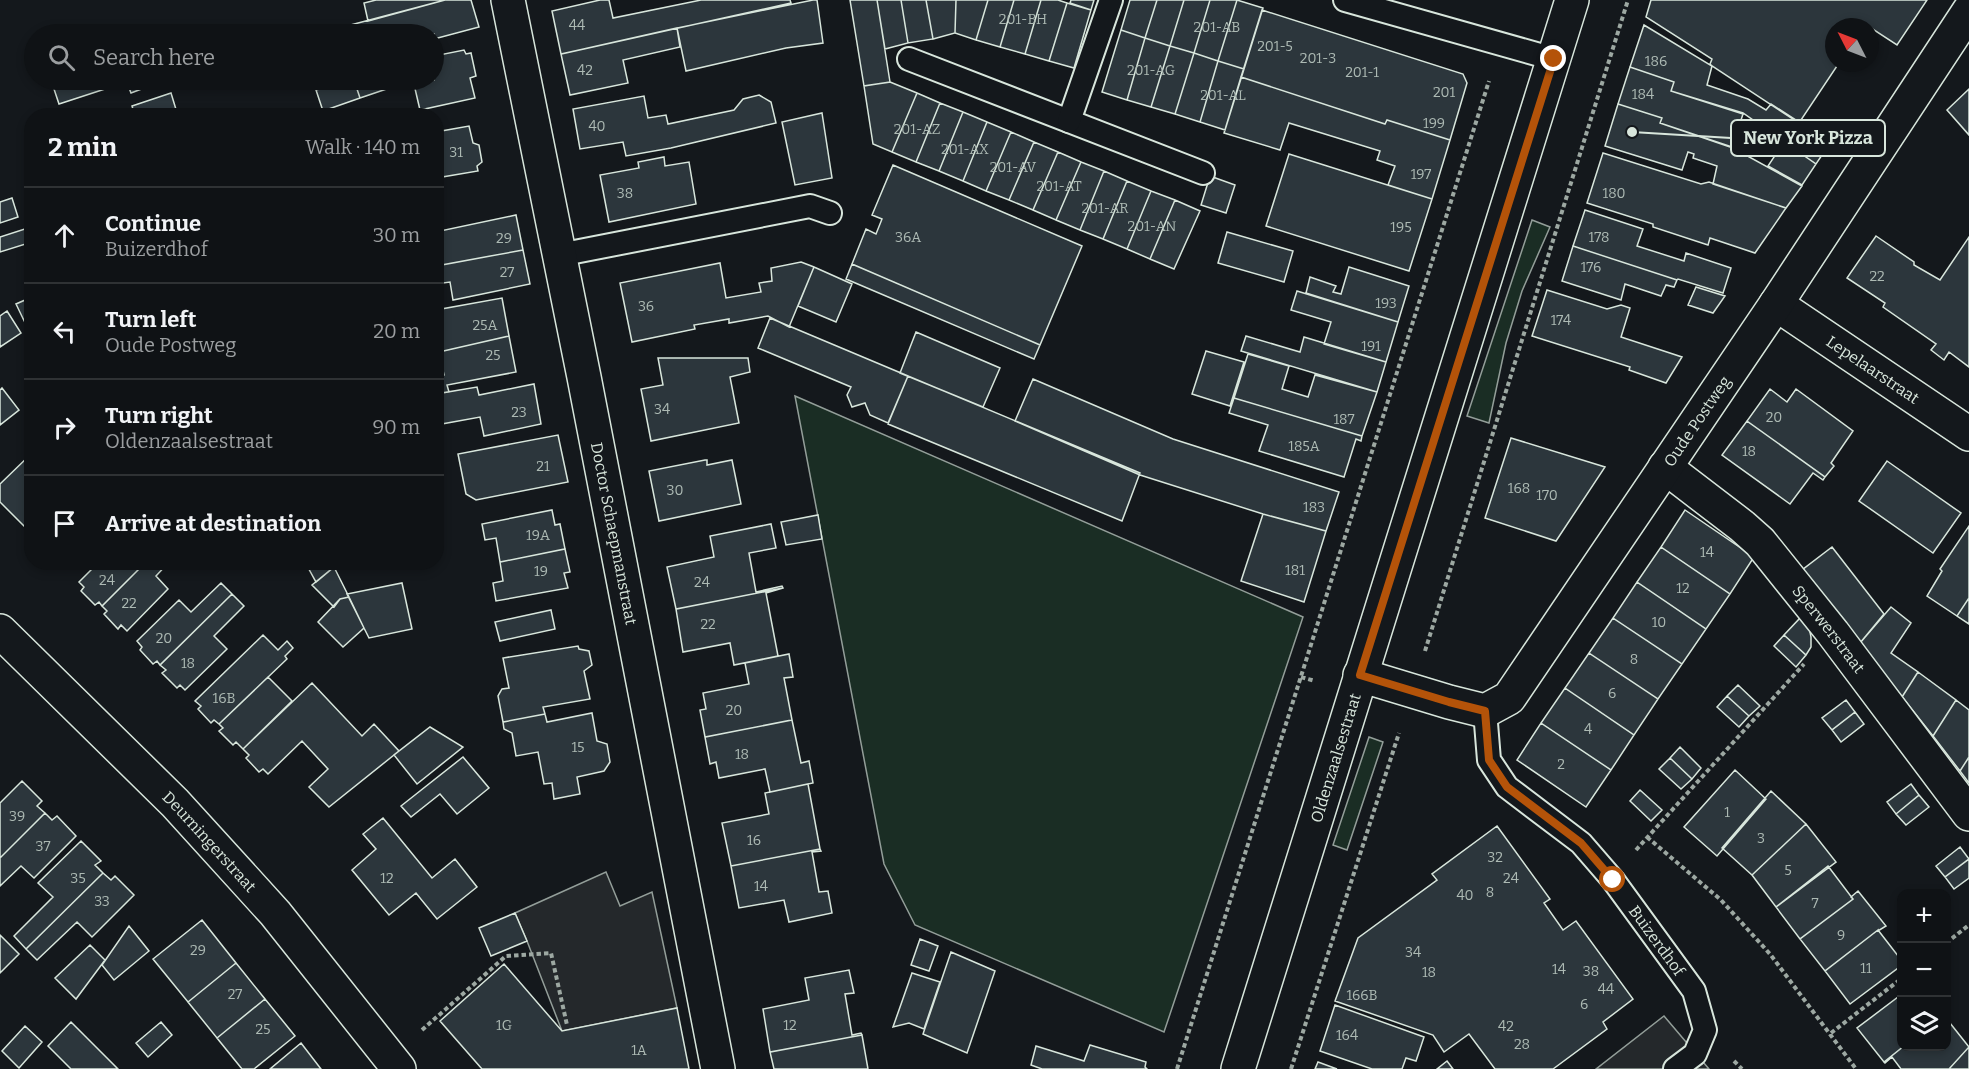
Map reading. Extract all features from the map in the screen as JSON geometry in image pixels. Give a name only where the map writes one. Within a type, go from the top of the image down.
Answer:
[{"type":"street","name":"Doctor Schaepmanstraat","points":[[508,0],[718,1069]]},
{"type":"street","name":"Oldenzaalsestraat","points":[[1238,1069],[1572,0]]},
{"type":"street","name":"Oude Postweg","points":[[1485,711],[1509,698],[1776,304],[1969,11]]},
{"type":"street","name":"Lepelaarstraat","points":[[1776,304],[1969,434]]},
{"type":"street","name":"Sperwerstraat","points":[[1665,467],[1760,542],[1833,633],[1969,814]]},
{"type":"street","name":"Deurningerstraat","points":[[0,631],[175,803],[275,913],[395,1064]]},
{"type":"street","points":[[1360,675],[1485,711]]},
{"type":"lane","points":[[1069,121],[1111,0]]},
{"type":"lane","points":[[1345,0],[1554,59]]},
{"type":"lane","points":[[909,59],[1203,173]]},
{"type":"lane","points":[[559,255],[810,206],[830,213]]},
{"type":"lane","name":"Buizerdhof","points":[[1485,711],[1489,760],[1507,787],[1581,843],[1613,880],[1694,991],[1705,1030],[1695,1054],[1675,1069]]},
{"type":"path","points":[[1291,1069],[1413,691],[1628,0]]},
{"type":"path","points":[[1178,1069],[1501,43]]},
{"type":"path","points":[[1833,633],[1647,837],[1721,900],[1770,954],[1856,1069]]},
{"type":"path","points":[[1951,940],[1969,925]]},
{"type":"path","points":[[395,1064],[506,956],[551,953],[567,1025]]},
{"type":"path","points":[[1831,1034],[1897,982]]},
{"type":"green space","points":[[1532,220],[1550,227],[1522,291],[1506,343],[1489,423],[1467,416]]},
{"type":"green space","points":[[795,396],[1303,617],[1164,1032],[915,925],[884,864]]},
{"type":"green space","points":[[1369,737],[1383,742],[1347,850],[1333,845]]},
{"type":"shaded area","points":[[606,872],[620,906],[652,892],[677,1008],[562,1031],[515,913]]},
{"type":"shaded area","points":[[1664,1016],[1709,1069],[1596,1069]]},
{"type":"building","points":[[376,0],[445,0],[368,21],[364,3]]},
{"type":"building","points":[[445,0],[471,0],[479,27],[444,36],[444,24],[354,24]]},
{"type":"building","points":[[609,0],[613,18],[701,0],[790,0],[791,3],[561,54],[552,11]]},
{"type":"building","points":[[817,0],[823,43],[786,48],[686,71],[677,28]]},
{"type":"building","points":[[850,0],[877,0],[890,82],[864,86]]},
{"type":"building","points":[[877,0],[901,0],[908,43],[885,49]]},
{"type":"building","points":[[901,0],[926,0],[933,39],[908,43]]},
{"type":"building","points":[[926,0],[956,0],[955,33],[933,39]]},
{"type":"building","points":[[956,0],[988,0],[976,40],[955,33]]},
{"type":"building","points":[[988,0],[1014,0],[1000,47],[976,40]]},
{"type":"building","points":[[1014,0],[1041,0],[1025,54],[1000,47]]},
{"type":"building","points":[[1041,0],[1058,0],[1067,3],[1049,61],[1025,54]]},
{"type":"building","points":[[1071,0],[1094,0],[1091,10],[1070,3]]},
{"type":"building","points":[[1130,0],[1157,0],[1145,38],[1121,30]]},
{"type":"building","points":[[1157,0],[1184,0],[1170,46],[1145,38]]},
{"type":"building","points":[[1184,0],[1210,0],[1194,53],[1170,46]]},
{"type":"building","points":[[1210,0],[1237,0],[1218,61],[1194,53]]},
{"type":"building","points":[[1237,0],[1263,8],[1244,69],[1218,61]]},
{"type":"building","points":[[1651,0],[1927,0],[1897,45],[1879,33],[1879,18],[1825,18],[1825,72],[1833,72],[1799,123],[1712,66],[1710,64],[1712,59],[1646,17]]},
{"type":"building","points":[[1067,3],[1091,10],[1074,68],[1049,61]]},
{"type":"building","points":[[1262,10],[1463,74],[1467,83],[1450,140],[1387,120],[1385,124],[1241,77]]},
{"type":"building","points":[[1644,25],[1712,66],[1707,85],[1748,99],[1766,110],[1771,104],[1813,131],[1828,146],[1816,164],[1743,113],[1671,91],[1674,82],[1630,67]]},
{"type":"building","points":[[677,28],[680,47],[623,60],[628,83],[570,95],[561,54]]},
{"type":"building","points":[[1121,30],[1145,38],[1127,100],[1102,92]]},
{"type":"building","points":[[1145,38],[1170,46],[1151,107],[1127,100]]},
{"type":"building","points":[[1170,46],[1194,53],[1175,114],[1151,107]]},
{"type":"building","points":[[464,50],[466,54],[471,53],[476,76],[470,78],[475,98],[420,108],[415,90],[444,90],[444,54]]},
{"type":"building","points":[[1194,53],[1218,61],[1200,122],[1175,114]]},
{"type":"building","points":[[1218,61],[1244,69],[1225,130],[1200,122]]},
{"type":"building","points":[[1630,67],[1674,82],[1671,91],[1743,114],[1732,147],[1660,123],[1662,118],[1618,104]]},
{"type":"building","points":[[1241,77],[1385,124],[1387,120],[1450,140],[1432,199],[1388,185],[1395,166],[1377,160],[1380,151],[1289,123],[1280,150],[1224,133]]},
{"type":"building","points":[[890,82],[917,93],[892,152],[873,144],[864,86]]},
{"type":"building","points":[[1969,89],[1969,135],[1947,110]]},
{"type":"building","points":[[54,90],[102,90],[59,104]]},
{"type":"building","points":[[316,90],[357,90],[360,98],[332,108],[322,108]]},
{"type":"building","points":[[357,90],[384,90],[360,98]]},
{"type":"building","points":[[171,93],[176,108],[133,108],[132,106]]},
{"type":"building","points":[[917,93],[940,103],[916,162],[892,152]]},
{"type":"building","points":[[759,95],[771,102],[776,123],[671,148],[626,156],[623,142],[580,149],[573,109],[644,96],[648,118],[666,115],[668,124],[734,110],[743,99]]},
{"type":"building","points":[[940,103],[963,112],[939,171],[916,162]]},
{"type":"building","points":[[1618,104],[1662,118],[1660,123],[1733,148],[1802,186],[1786,208],[1713,184],[1717,166],[1693,158],[1694,154],[1688,152],[1682,170],[1605,146]]},
{"type":"building","points":[[963,112],[987,122],[963,181],[939,171]]},
{"type":"building","points":[[822,113],[832,178],[795,185],[782,122]]},
{"type":"building","points":[[987,122],[1011,132],[986,191],[963,181]]},
{"type":"building","points":[[469,126],[473,143],[479,145],[482,162],[477,166],[478,171],[444,177],[444,131]]},
{"type":"building","points":[[1011,132],[1034,142],[1009,200],[986,191]]},
{"type":"building","points":[[1034,142],[1058,152],[1033,210],[1009,200]]},
{"type":"building","points":[[1784,142],[1816,164],[1802,185],[1768,166]]},
{"type":"building","points":[[1058,152],[1081,162],[1056,220],[1033,210]]},
{"type":"building","points":[[1603,153],[1701,184],[1709,182],[1786,208],[1755,253],[1710,238],[1708,245],[1653,227],[1653,224],[1587,203]]},
{"type":"building","points":[[1289,154],[1432,199],[1409,271],[1266,226]]},
{"type":"building","points":[[664,157],[665,166],[689,162],[696,204],[609,222],[600,175],[639,168],[638,162]]},
{"type":"building","points":[[1081,162],[1104,171],[1080,230],[1056,220]]},
{"type":"building","points":[[893,165],[1082,246],[1040,345],[852,264],[866,229],[876,234],[882,219],[872,215]]},
{"type":"building","points":[[1104,171],[1127,181],[1103,239],[1080,230]]},
{"type":"building","points":[[1210,176],[1235,185],[1226,213],[1201,205]]},
{"type":"building","points":[[1127,181],[1151,191],[1127,249],[1103,239]]},
{"type":"building","points":[[1151,191],[1175,200],[1150,259],[1127,249]]},
{"type":"building","points":[[12,198],[18,217],[0,223],[0,202]]},
{"type":"building","points":[[1175,200],[1200,211],[1174,269],[1150,259]]},
{"type":"building","points":[[1585,210],[1643,229],[1637,246],[1684,261],[1686,253],[1731,268],[1723,293],[1573,246]]},
{"type":"building","points":[[516,215],[523,250],[444,265],[444,230]]},
{"type":"building","points":[[24,229],[24,244],[0,252],[0,237]]},
{"type":"building","points":[[1227,232],[1293,251],[1284,282],[1218,263]]},
{"type":"building","points":[[1876,236],[1914,262],[1914,265],[1940,280],[1969,237],[1969,367],[1949,352],[1944,360],[1931,350],[1936,344],[1883,307],[1885,303],[1847,278]]},
{"type":"building","points":[[1573,246],[1677,280],[1674,287],[1666,285],[1661,296],[1625,284],[1621,300],[1562,281]]},
{"type":"building","points":[[523,250],[530,284],[453,300],[450,282],[444,283],[444,265]]},
{"type":"building","points":[[801,262],[814,267],[789,327],[768,316],[729,323],[729,319],[694,325],[695,329],[632,342],[620,283],[720,263],[726,298],[761,292],[759,283],[772,281],[771,268]]},
{"type":"building","points":[[852,264],[1040,345],[1034,359],[846,279]]},
{"type":"building","points":[[814,267],[852,284],[836,322],[798,306]]},
{"type":"building","points":[[1349,267],[1409,286],[1398,322],[1306,293],[1310,277],[1336,286],[1333,292],[1341,294]]},
{"type":"building","points":[[1696,287],[1725,296],[1713,313],[1688,305]]},
{"type":"building","points":[[1547,290],[1607,309],[1621,305],[1630,308],[1621,337],[1682,357],[1666,383],[1629,370],[1630,367],[1532,336]]},
{"type":"building","points":[[1297,291],[1398,322],[1386,362],[1324,344],[1331,322],[1291,310]]},
{"type":"building","points":[[502,298],[509,336],[444,351],[444,309]]},
{"type":"building","points":[[24,300],[24,321],[16,304]]},
{"type":"building","points":[[7,311],[21,333],[0,347],[0,316]]},
{"type":"building","points":[[770,318],[908,376],[888,423],[870,415],[865,403],[852,407],[847,395],[851,387],[758,348]]},
{"type":"building","points":[[916,332],[1000,368],[983,407],[900,373]]},
{"type":"building","points":[[509,336],[516,372],[447,385],[449,392],[444,393],[444,351]]},
{"type":"building","points":[[1246,336],[1300,352],[1304,337],[1386,362],[1377,392],[1241,351]]},
{"type":"building","points":[[1206,351],[1244,362],[1230,406],[1192,394]]},
{"type":"building","points":[[1248,354],[1289,366],[1282,389],[1308,397],[1315,375],[1377,392],[1362,436],[1234,398]]},
{"type":"building","points":[[658,358],[748,358],[750,372],[730,377],[739,423],[651,441],[641,389],[663,385]]},
{"type":"building","points":[[908,376],[1140,473],[1122,521],[888,424]]},
{"type":"building","points":[[1033,379],[1173,439],[1339,492],[1326,531],[1263,514],[1140,475],[1015,421]]},
{"type":"building","points":[[534,384],[541,424],[484,436],[480,417],[444,424],[444,393],[477,387],[479,395]]},
{"type":"building","points":[[2,388],[19,410],[0,425],[0,390]]},
{"type":"building","points":[[1770,389],[1787,402],[1796,389],[1853,431],[1831,463],[1834,466],[1825,477],[1747,421]]},
{"type":"building","points":[[1234,398],[1362,436],[1361,441],[1356,439],[1344,477],[1259,451],[1268,425],[1229,413]]},
{"type":"building","points":[[1747,421],[1825,477],[1823,480],[1813,473],[1790,504],[1722,455]]},
{"type":"building","points":[[558,435],[568,482],[476,500],[466,494],[458,454]]},
{"type":"building","points":[[1511,438],[1605,467],[1556,541],[1485,518]]},
{"type":"building","points":[[707,460],[707,465],[732,460],[741,504],[659,521],[649,471]]},
{"type":"building","points":[[24,461],[24,526],[0,502],[0,484]]},
{"type":"building","points":[[1887,461],[1961,513],[1933,553],[1859,501]]},
{"type":"building","points":[[552,510],[555,525],[560,524],[565,549],[500,562],[496,538],[485,540],[482,524]]},
{"type":"building","points":[[1685,510],[1754,557],[1730,594],[1661,547]]},
{"type":"building","points":[[1263,514],[1326,531],[1304,602],[1241,581]]},
{"type":"building","points":[[818,515],[822,539],[786,545],[781,522]]},
{"type":"building","points":[[771,524],[776,548],[749,553],[756,592],[782,586],[783,588],[676,609],[667,567],[714,557],[710,536]]},
{"type":"building","points":[[1969,526],[1969,598],[1957,616],[1927,596],[1942,571],[1940,569]]},
{"type":"building","points":[[1661,547],[1730,594],[1706,629],[1637,582]]},
{"type":"building","points":[[1832,547],[1884,614],[1860,643],[1802,570]]},
{"type":"building","points":[[565,549],[570,572],[564,573],[568,588],[496,601],[493,583],[503,581],[500,562]]},
{"type":"building","points":[[91,570],[138,570],[102,606],[99,602],[95,605],[81,591],[84,587],[79,582]]},
{"type":"building","points":[[138,570],[162,570],[156,576],[168,589],[127,631],[121,625],[118,629],[104,614],[107,611],[102,606]]},
{"type":"building","points":[[309,570],[330,570],[316,582]]},
{"type":"building","points":[[330,570],[336,570],[349,597],[340,599],[334,607],[312,585]]},
{"type":"building","points":[[1637,582],[1706,629],[1682,664],[1613,618]]},
{"type":"building","points":[[221,583],[232,594],[160,665],[157,661],[153,664],[140,650],[142,647],[137,641],[179,600],[191,612]]},
{"type":"building","points":[[402,583],[412,629],[369,638],[347,594]]},
{"type":"building","points":[[783,588],[766,593],[778,656],[734,665],[730,643],[683,652],[676,609]]},
{"type":"building","points":[[232,594],[244,606],[214,636],[227,649],[185,690],[180,685],[177,688],[162,673],[166,670],[160,665]]},
{"type":"building","points":[[349,597],[364,628],[343,647],[318,622],[340,599]]},
{"type":"building","points":[[1969,598],[1969,624],[1957,616]]},
{"type":"building","points":[[1891,607],[1911,623],[1891,653],[1918,672],[1902,697],[1860,643]]},
{"type":"building","points":[[551,610],[555,629],[500,641],[495,622]]},
{"type":"building","points":[[1801,617],[1809,627],[1811,637],[1811,647],[1806,655],[1784,635]]},
{"type":"building","points":[[1613,618],[1682,664],[1658,699],[1589,653]]},
{"type":"building","points":[[263,635],[278,650],[287,641],[293,648],[285,656],[287,659],[219,724],[214,720],[211,723],[198,709],[201,706],[195,701]]},
{"type":"building","points":[[1784,635],[1806,655],[1796,667],[1774,646]]},
{"type":"building","points":[[578,646],[579,649],[589,651],[592,665],[584,671],[590,699],[543,707],[545,714],[503,722],[498,696],[502,689],[509,688],[503,658]]},
{"type":"building","points":[[1589,653],[1658,699],[1634,735],[1565,688]]},
{"type":"building","points":[[789,654],[793,677],[784,678],[792,720],[705,737],[700,710],[706,709],[703,693],[749,684],[745,663]]},
{"type":"building","points":[[1918,672],[1956,700],[1933,736],[1902,697]]},
{"type":"building","points":[[268,677],[292,701],[243,749],[236,742],[233,745],[219,731],[223,728],[219,724]]},
{"type":"building","points":[[312,683],[362,736],[374,724],[399,751],[329,807],[309,787],[328,769],[302,741],[268,774],[263,769],[259,772],[246,758],[249,755],[243,749]]},
{"type":"building","points":[[1738,685],[1760,706],[1749,716],[1727,696]]},
{"type":"building","points":[[1565,688],[1634,735],[1611,770],[1541,723]]},
{"type":"building","points":[[1727,696],[1749,716],[1739,727],[1717,707]]},
{"type":"building","points":[[1846,700],[1855,712],[1832,730],[1822,718]]},
{"type":"building","points":[[1956,700],[1969,710],[1969,757],[1960,771],[1933,736]]},
{"type":"building","points":[[1855,712],[1864,724],[1841,742],[1832,730]]},
{"type":"building","points":[[592,713],[597,741],[607,744],[610,762],[604,771],[577,777],[580,794],[554,799],[552,783],[544,784],[538,752],[516,756],[512,733],[504,729],[503,722],[545,714],[547,722]]},
{"type":"building","points":[[792,720],[801,763],[809,761],[813,783],[770,792],[765,769],[719,778],[716,762],[710,764],[705,737]]},
{"type":"building","points":[[1541,723],[1611,770],[1586,807],[1517,760]]},
{"type":"building","points":[[430,727],[463,747],[417,784],[394,755]]},
{"type":"building","points":[[1680,747],[1701,768],[1692,779],[1670,758]]},
{"type":"building","points":[[463,757],[489,788],[457,814],[440,794],[411,817],[401,806]]},
{"type":"building","points":[[1969,757],[1969,783],[1960,771]]},
{"type":"building","points":[[1670,758],[1692,779],[1681,789],[1659,769]]},
{"type":"building","points":[[1735,770],[1766,799],[1717,856],[1684,827]]},
{"type":"building","points":[[22,781],[42,801],[37,806],[45,813],[0,858],[0,803]]},
{"type":"building","points":[[808,784],[820,849],[731,866],[722,823],[769,814],[765,793]]},
{"type":"building","points":[[1911,784],[1919,795],[1896,814],[1887,802]]},
{"type":"building","points":[[1640,790],[1662,810],[1651,821],[1630,801]]},
{"type":"building","points":[[1771,791],[1806,824],[1752,875],[1722,848]]},
{"type":"building","points":[[1919,795],[1929,807],[1906,825],[1896,814]]},
{"type":"building","points":[[45,813],[52,820],[57,816],[76,836],[34,878],[21,866],[0,886],[0,858]]},
{"type":"building","points":[[383,818],[432,878],[455,859],[477,887],[437,919],[416,893],[389,915],[352,870],[376,849],[363,834]]},
{"type":"building","points":[[1806,824],[1836,862],[1776,907],[1752,875]]},
{"type":"building","points":[[1497,826],[1550,899],[1544,903],[1563,930],[1576,921],[1633,999],[1603,1022],[1607,1029],[1553,1069],[1495,1069],[1469,1034],[1444,1052],[1433,1035],[1335,1001],[1358,938],[1437,880],[1432,874]]},
{"type":"building","points":[[81,841],[101,861],[95,865],[103,873],[26,949],[14,936],[53,897],[38,883]]},
{"type":"building","points":[[1960,847],[1969,859],[1945,877],[1936,866]]},
{"type":"building","points":[[820,849],[821,851],[812,852],[819,892],[828,891],[832,913],[789,922],[784,900],[739,908],[731,866]]},
{"type":"building","points":[[1969,859],[1969,878],[1954,889],[1945,877]]},
{"type":"building","points":[[1828,866],[1853,899],[1800,939],[1776,907]]},
{"type":"building","points":[[103,873],[111,880],[115,876],[134,895],[92,937],[77,922],[37,960],[26,949]]},
{"type":"building","points":[[1858,891],[1886,926],[1825,971],[1800,939],[1853,899],[1851,897]]},
{"type":"building","points":[[515,913],[527,941],[491,956],[479,928]]},
{"type":"building","points":[[202,920],[236,963],[188,1002],[153,959]]},
{"type":"building","points":[[129,926],[149,951],[114,980],[102,965]]},
{"type":"building","points":[[1878,930],[1897,955],[1897,969],[1850,1004],[1825,971]]},
{"type":"building","points":[[0,935],[19,954],[0,973]]},
{"type":"building","points":[[920,939],[938,946],[929,971],[911,965]]},
{"type":"building","points":[[90,945],[105,960],[76,999],[55,978]]},
{"type":"building","points":[[951,952],[995,971],[967,1053],[923,1034]]},
{"type":"building","points":[[236,963],[265,999],[217,1038],[188,1002]]},
{"type":"building","points":[[504,964],[562,1031],[677,1008],[689,1069],[482,1069],[440,1021]]},
{"type":"building","points":[[849,970],[854,993],[845,994],[852,1035],[861,1033],[862,1035],[770,1052],[763,1009],[809,1000],[805,978]]},
{"type":"building","points":[[912,973],[940,982],[924,1029],[909,1023],[893,1027]]},
{"type":"building","points":[[1897,998],[1898,1051],[1884,1062],[1857,1028]]},
{"type":"building","points":[[265,999],[295,1036],[254,1069],[242,1069],[217,1038]]},
{"type":"building","points":[[1335,1005],[1424,1037],[1416,1061],[1406,1058],[1402,1069],[1372,1069],[1320,1051]]},
{"type":"building","points":[[71,1022],[118,1069],[71,1069],[48,1046]]},
{"type":"building","points":[[161,1022],[172,1035],[148,1057],[136,1043]]},
{"type":"building","points":[[1951,1024],[1969,1047],[1949,1069],[1901,1069],[1892,1057],[1884,1062],[1898,1051],[1951,1051]]},
{"type":"building","points":[[25,1026],[42,1042],[19,1068],[2,1051]]},
{"type":"building","points":[[862,1035],[868,1069],[774,1069],[770,1052]]},
{"type":"building","points":[[301,1043],[321,1069],[270,1069]]},
{"type":"building","points":[[1090,1045],[1146,1062],[1147,1069],[1042,1069],[1031,1065],[1036,1046],[1084,1061]]},
{"type":"building","points":[[1969,1047],[1969,1069],[1949,1069]]},
{"type":"building","points":[[1447,1061],[1453,1069],[1437,1069]]},
{"type":"building","points":[[1318,1062],[1337,1069],[1315,1069]]},
{"type":"place","name":"New York Pizza","points":[[1632,132]]},
{"type":"route","points":[[1554,59],[1360,675],[1485,711],[1489,760],[1507,787],[1581,843],[1613,880]]}]
